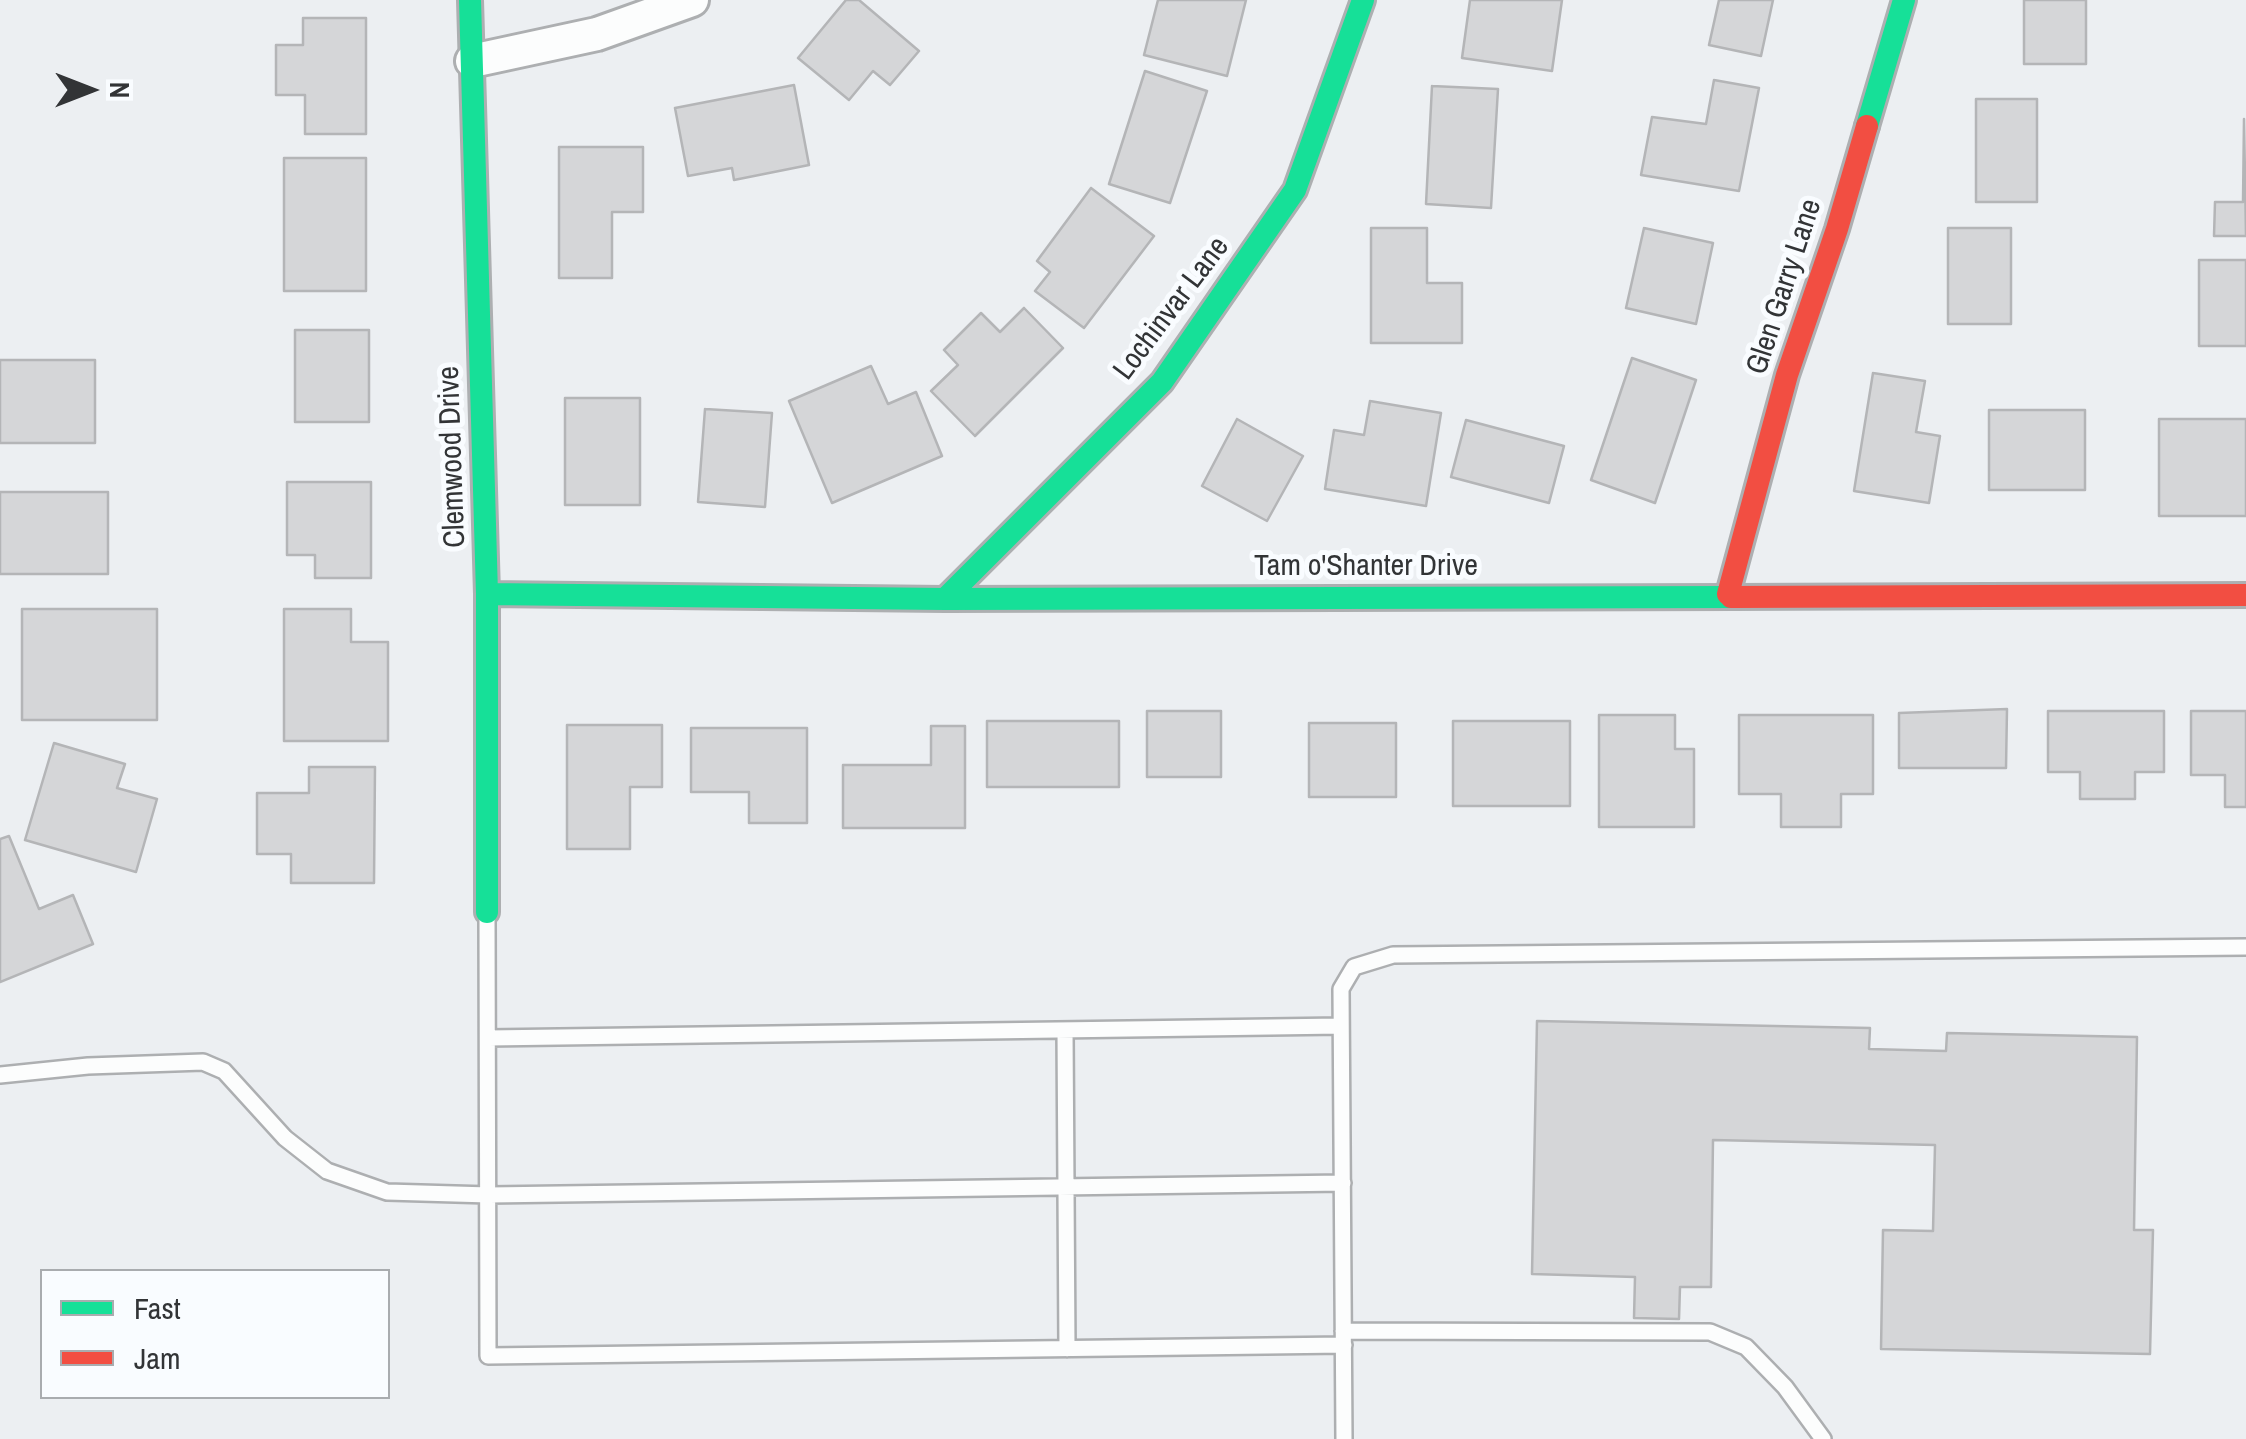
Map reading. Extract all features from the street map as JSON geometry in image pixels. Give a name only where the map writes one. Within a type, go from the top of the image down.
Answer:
[{"type":"street","name":"Clemwood Drive","points":[[470,0],[487,594],[488,912]]},
{"type":"street","points":[[472,61],[597,34],[692,0]]},
{"type":"street","name":"Lochinvar Lane","points":[[945,599],[1162,382],[1296,190],[1363,0]]},
{"type":"street","name":"Glen Garry Lane","points":[[1728,594],[1787,375],[1837,230],[1904,0]]},
{"type":"street","name":"Tam o'Shanter Drive","points":[[487,594],[945,599],[2246,595]]},
{"type":"lane","points":[[488,912],[488,1356],[1067,1349],[1344,1338],[1710,1332],[1746,1346],[1785,1387],[1823,1439]]},
{"type":"lane","points":[[1344,1439],[1340,989],[1354,966],[1393,954],[2246,947]]},
{"type":"lane","points":[[488,1038],[1341,1026]]},
{"type":"lane","points":[[1064,1030],[1067,1349]]},
{"type":"lane","points":[[0,1075],[88,1066],[202,1062],[224,1071],[284,1138],[327,1171],[387,1192],[489,1194],[1342,1182]]},
{"type":"building","points":[[846,0],[859,0],[919,51],[890,85],[873,71],[849,100],[798,58]]},
{"type":"building","points":[[1158,0],[1246,0],[1227,76],[1144,55]]},
{"type":"building","points":[[1470,0],[1562,0],[1552,71],[1462,58]]},
{"type":"building","points":[[1719,0],[1773,0],[1761,56],[1709,45]]},
{"type":"building","points":[[2024,0],[2086,0],[2086,64],[2024,64]]},
{"type":"building","points":[[303,18],[366,18],[366,134],[305,134],[305,95],[276,95],[276,45],[303,45]]},
{"type":"building","points":[[1145,71],[1207,91],[1170,203],[1109,184]]},
{"type":"building","points":[[1714,80],[1759,88],[1739,191],[1641,175],[1652,117],[1706,124]]},
{"type":"building","points":[[794,85],[809,165],[734,180],[732,168],[688,176],[675,108]]},
{"type":"building","points":[[1432,86],[1498,89],[1491,208],[1426,204]]},
{"type":"building","points":[[1976,99],[2037,99],[2037,202],[1976,202]]},
{"type":"building","points":[[2244,119],[2246,236],[2214,236],[2215,202],[2243,202]]},
{"type":"building","points":[[559,147],[643,147],[643,212],[612,212],[612,278],[559,278]]},
{"type":"building","points":[[284,158],[366,158],[366,291],[284,291]]},
{"type":"building","points":[[1091,188],[1154,236],[1084,328],[1035,291],[1050,272],[1037,261]]},
{"type":"building","points":[[1371,228],[1427,228],[1427,283],[1462,283],[1462,343],[1371,343]]},
{"type":"building","points":[[1644,228],[1713,243],[1696,324],[1626,308]]},
{"type":"building","points":[[1948,228],[2011,228],[2011,324],[1948,324]]},
{"type":"building","points":[[2199,260],[2246,260],[2246,346],[2199,346]]},
{"type":"building","points":[[1024,308],[1063,348],[975,436],[931,391],[958,365],[944,350],[981,313],[1000,332]]},
{"type":"building","points":[[295,330],[369,330],[369,422],[295,422]]},
{"type":"building","points":[[1632,358],[1696,380],[1655,503],[1591,480]]},
{"type":"building","points":[[0,360],[95,360],[95,443],[0,443]]},
{"type":"building","points":[[871,366],[888,404],[916,392],[942,456],[832,503],[789,401]]},
{"type":"building","points":[[1873,373],[1925,381],[1916,432],[1940,436],[1929,503],[1854,491]]},
{"type":"building","points":[[565,398],[640,398],[640,505],[565,505]]},
{"type":"building","points":[[1370,401],[1441,413],[1426,506],[1325,489],[1334,430],[1364,435]]},
{"type":"building","points":[[705,409],[772,413],[765,507],[698,502]]},
{"type":"building","points":[[1989,410],[2085,410],[2085,490],[1989,490]]},
{"type":"building","points":[[1237,419],[1303,456],[1267,521],[1202,486]]},
{"type":"building","points":[[2159,419],[2246,419],[2246,516],[2159,516]]},
{"type":"building","points":[[1466,420],[1564,446],[1549,503],[1451,477]]},
{"type":"building","points":[[287,482],[371,482],[371,578],[315,578],[315,555],[287,555]]},
{"type":"building","points":[[0,492],[108,492],[108,574],[0,574]]},
{"type":"building","points":[[22,609],[157,609],[157,720],[22,720]]},
{"type":"building","points":[[284,609],[351,609],[351,642],[388,642],[388,741],[284,741]]},
{"type":"building","points":[[2007,709],[2006,768],[1899,768],[1899,713]]},
{"type":"building","points":[[1147,711],[1221,711],[1221,777],[1147,777]]},
{"type":"building","points":[[2048,711],[2164,711],[2164,772],[2135,772],[2135,799],[2080,799],[2080,772],[2048,772]]},
{"type":"building","points":[[2191,711],[2246,711],[2246,807],[2225,807],[2225,775],[2191,775]]},
{"type":"building","points":[[1599,715],[1675,715],[1675,749],[1694,749],[1694,827],[1599,827]]},
{"type":"building","points":[[1739,715],[1873,715],[1873,794],[1841,794],[1841,827],[1781,827],[1781,794],[1739,794]]},
{"type":"building","points":[[987,721],[1119,721],[1119,787],[987,787]]},
{"type":"building","points":[[1453,721],[1570,721],[1570,806],[1453,806]]},
{"type":"building","points":[[1309,723],[1396,723],[1396,797],[1309,797]]},
{"type":"building","points":[[567,725],[662,725],[662,787],[630,787],[630,849],[567,849]]},
{"type":"building","points":[[931,726],[965,726],[965,828],[843,828],[843,765],[931,765]]},
{"type":"building","points":[[691,728],[807,728],[807,823],[749,823],[749,792],[691,792]]},
{"type":"building","points":[[54,743],[125,764],[117,788],[157,799],[136,872],[25,840]]},
{"type":"building","points":[[309,767],[375,767],[374,883],[291,883],[291,854],[257,854],[257,793],[309,793]]},
{"type":"building","points":[[9,836],[39,909],[73,895],[93,944],[0,982],[0,839]]},
{"type":"building","points":[[1537,1021],[1870,1028],[1869,1049],[1946,1051],[1947,1033],[2137,1037],[2134,1230],[2153,1230],[2150,1354],[1881,1349],[1883,1230],[1933,1231],[1935,1145],[1713,1140],[1711,1287],[1680,1287],[1679,1319],[1634,1318],[1635,1277],[1532,1274]]},
{"type":"traffic: fast","points":[[470,0],[487,594],[487,912]]},
{"type":"traffic: fast","points":[[945,599],[1162,382],[1295,190],[1363,0]]},
{"type":"traffic: fast","points":[[1867,126],[1904,0]]},
{"type":"traffic: fast","points":[[487,594],[945,599],[1731,597]]},
{"type":"traffic: jam","points":[[1728,594],[1787,375],[1867,126]]},
{"type":"traffic: jam","points":[[1731,597],[2246,595]]}]
